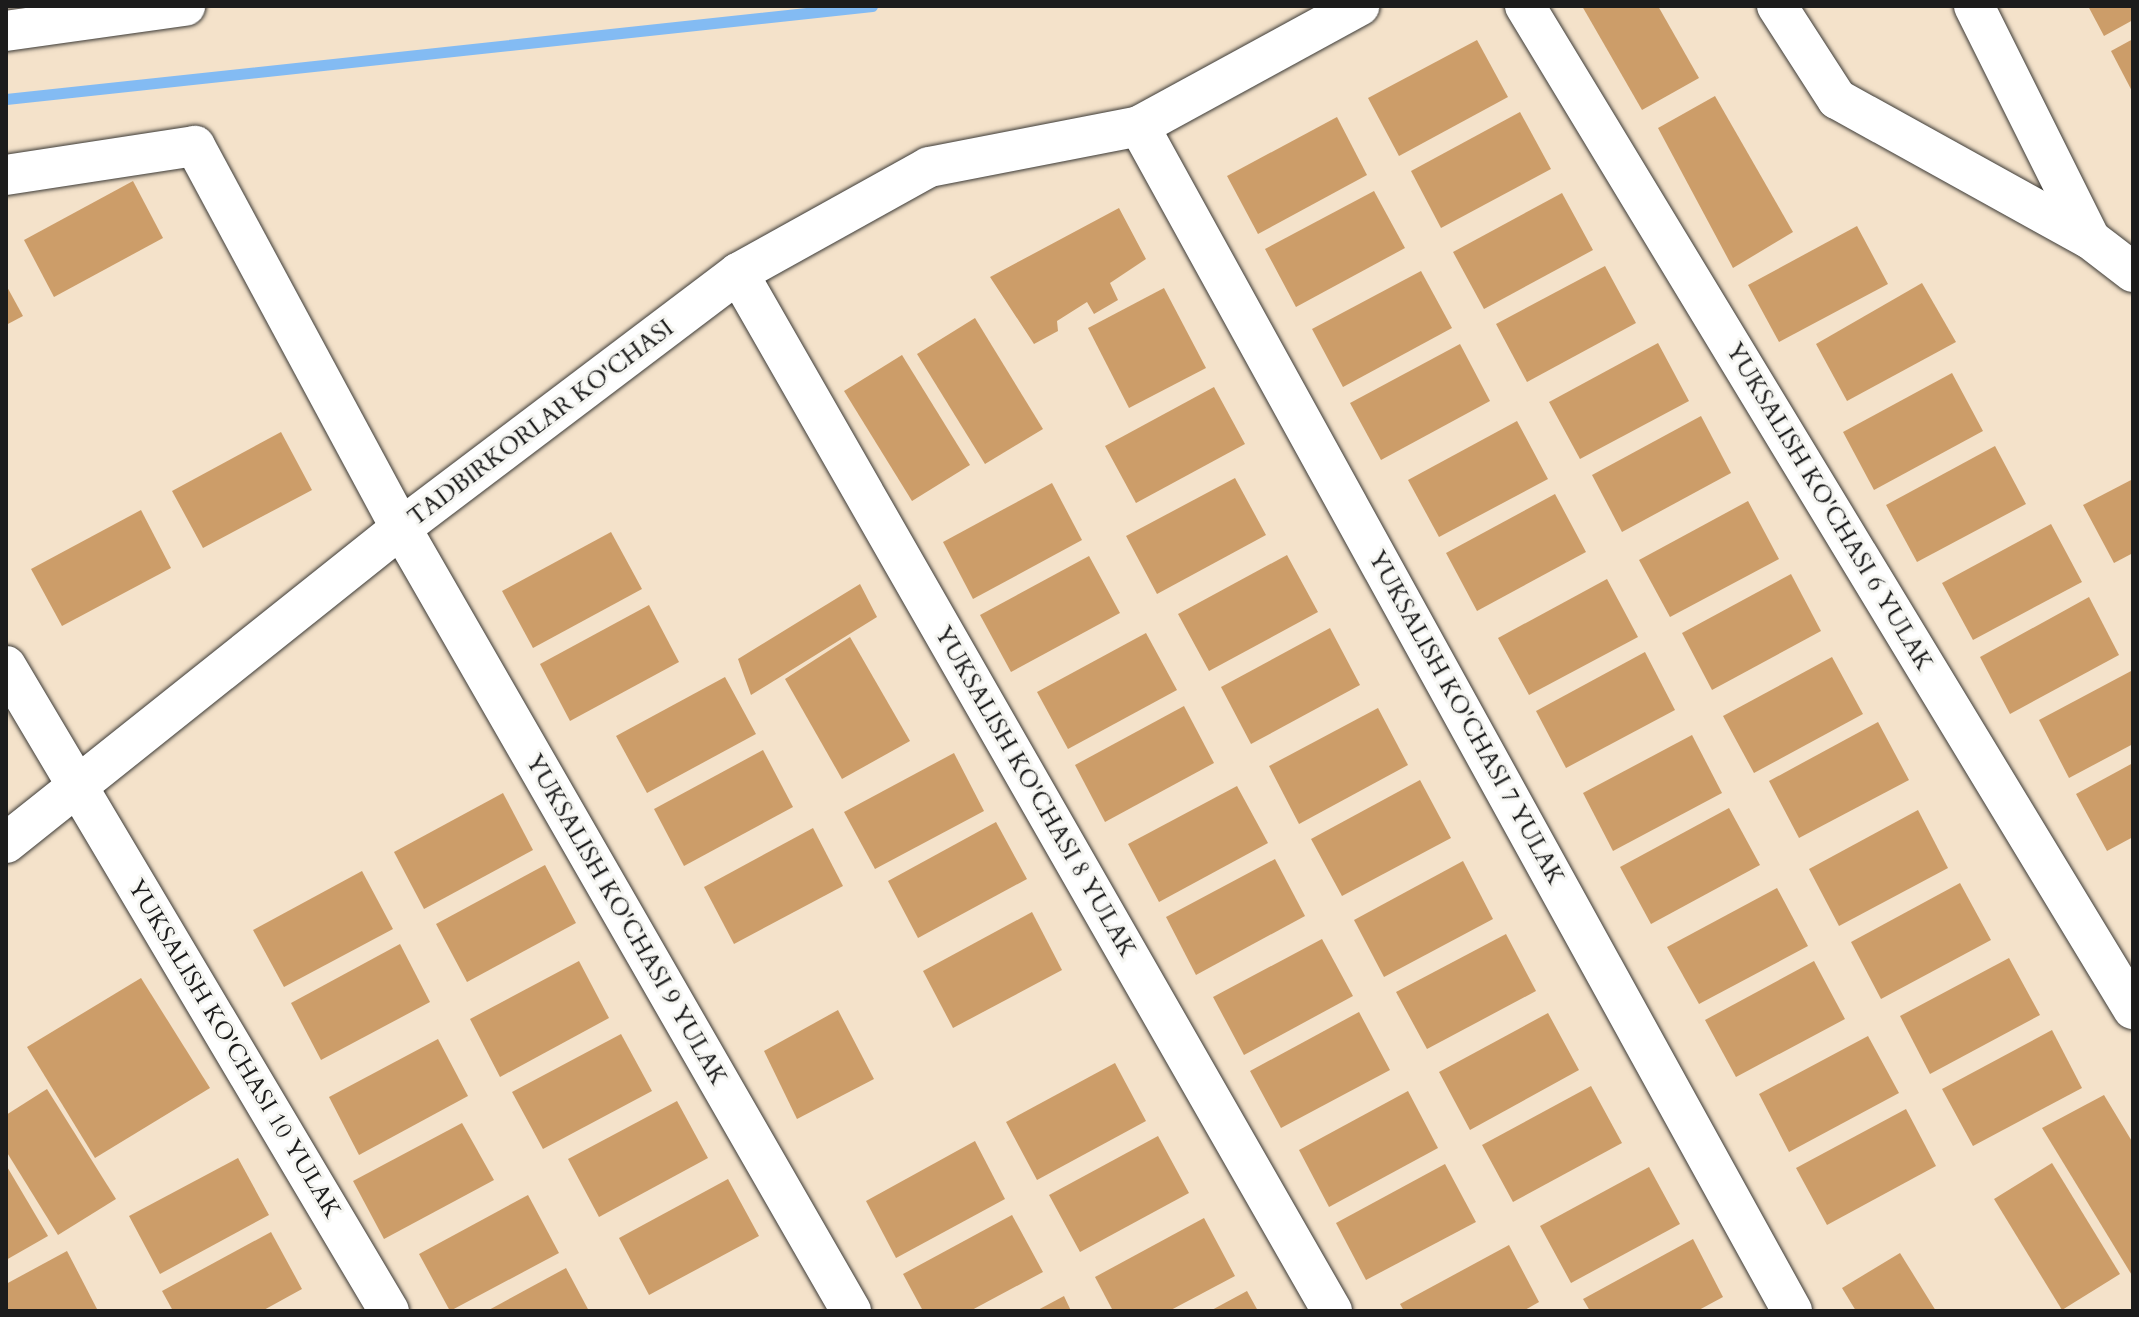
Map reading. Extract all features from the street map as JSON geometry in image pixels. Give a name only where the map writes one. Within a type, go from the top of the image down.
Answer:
[{"type":"street","points":[[6,31],[60,15],[185,6]]},
{"type":"street","name":"TADBIRKORLAR KO'CHASI","points":[[6,843],[401,528],[738,273],[929,167],[1139,126],[1359,6]]},
{"type":"street","name":"YUKSALISH KO'CHASI 6 YULAK","points":[[1525,6],[2133,1009]]},
{"type":"street","points":[[1777,6],[1837,99],[2090,239],[2133,272]]},
{"type":"street","points":[[1974,6],[2090,239]]},
{"type":"street","name":"YUKSALISH KO'CHASI 7 YULAK","points":[[1139,126],[1792,1311]]},
{"type":"street","name":"YUKSALISH KO'CHASI 9 YULAK","points":[[6,175],[195,146],[401,528],[851,1311]]},
{"type":"street","name":"YUKSALISH KO'CHASI 8 YULAK","points":[[738,273],[1332,1311]]},
{"type":"street","name":"YUKSALISH KO'CHASI 10 YULAK","points":[[6,666],[389,1311]]},
{"type":"building","points":[[1582,6],[1658,6],[1699,78],[1642,110]]},
{"type":"building","points":[[2088,6],[2133,6],[2133,20],[2104,36]]},
{"type":"building","points":[[2133,39],[2133,93],[2111,51]]},
{"type":"building","points":[[1477,40],[1508,97],[1399,156],[1368,98]]},
{"type":"building","points":[[1715,96],[1793,232],[1733,268],[1658,128]]},
{"type":"building","points":[[1520,112],[1551,169],[1441,228],[1411,171]]},
{"type":"building","points":[[1337,117],[1367,175],[1258,234],[1227,176]]},
{"type":"building","points":[[133,181],[163,238],[54,297],[24,240]]},
{"type":"building","points":[[1374,191],[1405,248],[1296,307],[1265,249]]},
{"type":"building","points":[[1562,193],[1593,250],[1484,309],[1453,252]]},
{"type":"building","points":[[1119,208],[1146,259],[1110,283],[1118,300],[1094,314],[1087,302],[1057,321],[1058,331],[1034,344],[990,277]]},
{"type":"building","points":[[1857,226],[1888,284],[1779,342],[1748,285]]},
{"type":"building","points":[[1605,266],[1636,323],[1527,382],[1496,324]]},
{"type":"building","points":[[1421,271],[1452,328],[1343,387],[1312,329]]},
{"type":"building","points":[[1922,283],[1956,342],[1847,401],[1816,344]]},
{"type":"building","points":[[6,285],[23,316],[6,325]]},
{"type":"building","points":[[1164,288],[1206,368],[1129,408],[1088,328]]},
{"type":"building","points":[[975,318],[1043,429],[985,464],[917,354]]},
{"type":"building","points":[[1658,343],[1689,401],[1580,459],[1549,402]]},
{"type":"building","points":[[1460,344],[1490,401],[1381,460],[1350,403]]},
{"type":"building","points":[[902,355],[970,465],[912,501],[844,391]]},
{"type":"building","points":[[1952,373],[1983,431],[1874,490],[1843,432]]},
{"type":"building","points":[[1214,387],[1245,444],[1136,503],[1105,446]]},
{"type":"building","points":[[1701,416],[1731,473],[1622,532],[1592,475]]},
{"type":"building","points":[[1517,421],[1548,479],[1439,537],[1408,480]]},
{"type":"building","points":[[281,432],[312,490],[203,548],[172,491]]},
{"type":"building","points":[[1995,446],[2026,504],[1917,562],[1886,505]]},
{"type":"building","points":[[1235,478],[1266,535],[1157,594],[1126,536]]},
{"type":"building","points":[[2133,479],[2133,553],[2114,563],[2083,505]]},
{"type":"building","points":[[1052,483],[1082,540],[973,599],[943,542]]},
{"type":"building","points":[[1555,494],[1586,552],[1477,611],[1446,553]]},
{"type":"building","points":[[1748,501],[1779,559],[1670,617],[1639,560]]},
{"type":"building","points":[[141,510],[171,568],[62,626],[31,569]]},
{"type":"building","points":[[2051,524],[2082,582],[1973,640],[1942,583]]},
{"type":"building","points":[[611,532],[642,589],[533,648],[502,591]]},
{"type":"building","points":[[1287,555],[1318,612],[1209,671],[1178,614]]},
{"type":"building","points":[[1089,556],[1120,613],[1011,672],[980,615]]},
{"type":"building","points":[[1791,574],[1821,631],[1712,690],[1682,633]]},
{"type":"building","points":[[1607,579],[1638,637],[1529,695],[1498,638]]},
{"type":"building","points":[[860,584],[877,617],[751,695],[738,659]]},
{"type":"building","points":[[2089,597],[2119,655],[2010,714],[1980,657]]},
{"type":"building","points":[[649,605],[679,662],[570,721],[540,664]]},
{"type":"building","points":[[1330,628],[1360,685],[1251,744],[1221,687]]},
{"type":"building","points":[[1146,633],[1177,690],[1068,749],[1037,692]]},
{"type":"building","points":[[850,637],[910,741],[842,779],[785,679]]},
{"type":"building","points":[[1645,652],[1675,710],[1566,768],[1536,711]]},
{"type":"building","points":[[1832,657],[1863,714],[1754,773],[1723,716]]},
{"type":"building","points":[[2133,670],[2133,744],[2069,778],[2039,720]]},
{"type":"building","points":[[725,677],[756,734],[647,793],[616,736]]},
{"type":"building","points":[[1184,706],[1214,763],[1105,822],[1075,765]]},
{"type":"building","points":[[1378,708],[1408,765],[1299,824],[1269,766]]},
{"type":"building","points":[[1878,722],[1909,780],[1799,838],[1769,781]]},
{"type":"building","points":[[1692,735],[1722,793],[1613,851],[1583,793]]},
{"type":"building","points":[[763,750],[793,807],[684,866],[654,809]]},
{"type":"building","points":[[954,753],[984,811],[875,869],[844,812]]},
{"type":"building","points":[[2133,763],[2133,837],[2107,851],[2076,794]]},
{"type":"building","points":[[1420,780],[1451,838],[1342,896],[1311,839]]},
{"type":"building","points":[[1237,786],[1268,843],[1159,902],[1128,844]]},
{"type":"building","points":[[503,793],[533,850],[424,909],[394,852]]},
{"type":"building","points":[[1729,808],[1760,865],[1651,924],[1620,867]]},
{"type":"building","points":[[1918,810],[1948,868],[1839,926],[1809,869]]},
{"type":"building","points":[[996,822],[1027,879],[918,938],[888,881]]},
{"type":"building","points":[[813,828],[843,886],[734,944],[704,887]]},
{"type":"building","points":[[1275,859],[1305,916],[1196,975],[1166,917]]},
{"type":"building","points":[[1463,861],[1493,919],[1384,977],[1354,920]]},
{"type":"building","points":[[545,865],[576,923],[467,982],[436,924]]},
{"type":"building","points":[[362,871],[393,929],[284,987],[253,930]]},
{"type":"building","points":[[1960,883],[1991,940],[1881,999],[1851,942]]},
{"type":"building","points":[[1777,888],[1808,946],[1699,1004],[1667,947]]},
{"type":"building","points":[[1032,912],[1062,970],[953,1028],[923,971]]},
{"type":"building","points":[[1506,934],[1536,991],[1427,1049],[1396,992]]},
{"type":"building","points":[[1322,939],[1353,996],[1244,1055],[1213,997]]},
{"type":"building","points":[[400,944],[430,1002],[321,1060],[291,1003]]},
{"type":"building","points":[[2009,958],[2040,1015],[1930,1074],[1900,1016]]},
{"type":"building","points":[[579,961],[609,1018],[500,1077],[470,1019]]},
{"type":"building","points":[[1814,961],[1845,1019],[1736,1077],[1705,1020]]},
{"type":"building","points":[[141,978],[210,1088],[95,1158],[27,1047]]},
{"type":"building","points":[[838,1010],[874,1079],[797,1119],[764,1051]]},
{"type":"building","points":[[1359,1012],[1390,1070],[1281,1128],[1250,1071]]},
{"type":"building","points":[[1548,1013],[1579,1070],[1470,1130],[1439,1072]]},
{"type":"building","points":[[2052,1030],[2082,1088],[1973,1146],[1942,1089]]},
{"type":"building","points":[[621,1034],[652,1091],[543,1149],[512,1092]]},
{"type":"building","points":[[1868,1036],[1899,1093],[1789,1152],[1759,1094]]},
{"type":"building","points":[[438,1039],[468,1096],[359,1155],[329,1097]]},
{"type":"building","points":[[1115,1063],[1146,1121],[1037,1180],[1006,1122]]},
{"type":"building","points":[[1591,1086],[1622,1143],[1513,1202],[1482,1145]]},
{"type":"building","points":[[47,1089],[116,1199],[58,1235],[6,1151],[6,1115]]},
{"type":"building","points":[[1408,1091],[1438,1148],[1329,1207],[1299,1150]]},
{"type":"building","points":[[2104,1095],[2133,1143],[2133,1277],[2042,1128]]},
{"type":"building","points":[[677,1101],[708,1158],[599,1217],[568,1159]]},
{"type":"building","points":[[1906,1109],[1936,1166],[1827,1225],[1796,1168]]},
{"type":"building","points":[[462,1123],[494,1180],[384,1239],[353,1181]]},
{"type":"building","points":[[1158,1136],[1189,1193],[1080,1252],[1049,1195]]},
{"type":"building","points":[[975,1141],[1005,1199],[896,1258],[866,1201]]},
{"type":"building","points":[[238,1158],[269,1215],[160,1274],[129,1216]]},
{"type":"building","points":[[2052,1163],[2120,1274],[2062,1310],[1994,1199]]},
{"type":"building","points":[[1445,1164],[1476,1222],[1366,1280],[1336,1223]]},
{"type":"building","points":[[6,1165],[48,1236],[6,1260]]},
{"type":"building","points":[[1649,1167],[1680,1224],[1571,1283],[1540,1226]]},
{"type":"building","points":[[728,1179],[759,1236],[649,1295],[619,1238]]},
{"type":"building","points":[[528,1195],[559,1253],[450,1311],[419,1254]]},
{"type":"building","points":[[1012,1215],[1043,1272],[970,1311],[923,1311],[903,1274]]},
{"type":"building","points":[[1204,1218],[1235,1276],[1169,1311],[1113,1311],[1095,1277]]},
{"type":"building","points":[[271,1232],[302,1289],[262,1311],[173,1311],[162,1291]]},
{"type":"building","points":[[1693,1239],[1723,1297],[1697,1311],[1590,1311],[1583,1299]]},
{"type":"building","points":[[1509,1245],[1539,1302],[1523,1311],[1404,1311],[1400,1304]]},
{"type":"building","points":[[67,1251],[97,1309],[6,1311],[6,1284]]},
{"type":"building","points":[[1900,1253],[1936,1311],[1856,1311],[1842,1288]]},
{"type":"building","points":[[566,1268],[589,1311],[487,1311]]},
{"type":"building","points":[[1247,1291],[1258,1311],[1210,1311]]},
{"type":"building","points":[[1064,1296],[1071,1311],[1036,1311]]},
{"type":"waterway","points":[[6,99],[872,6]]}]
